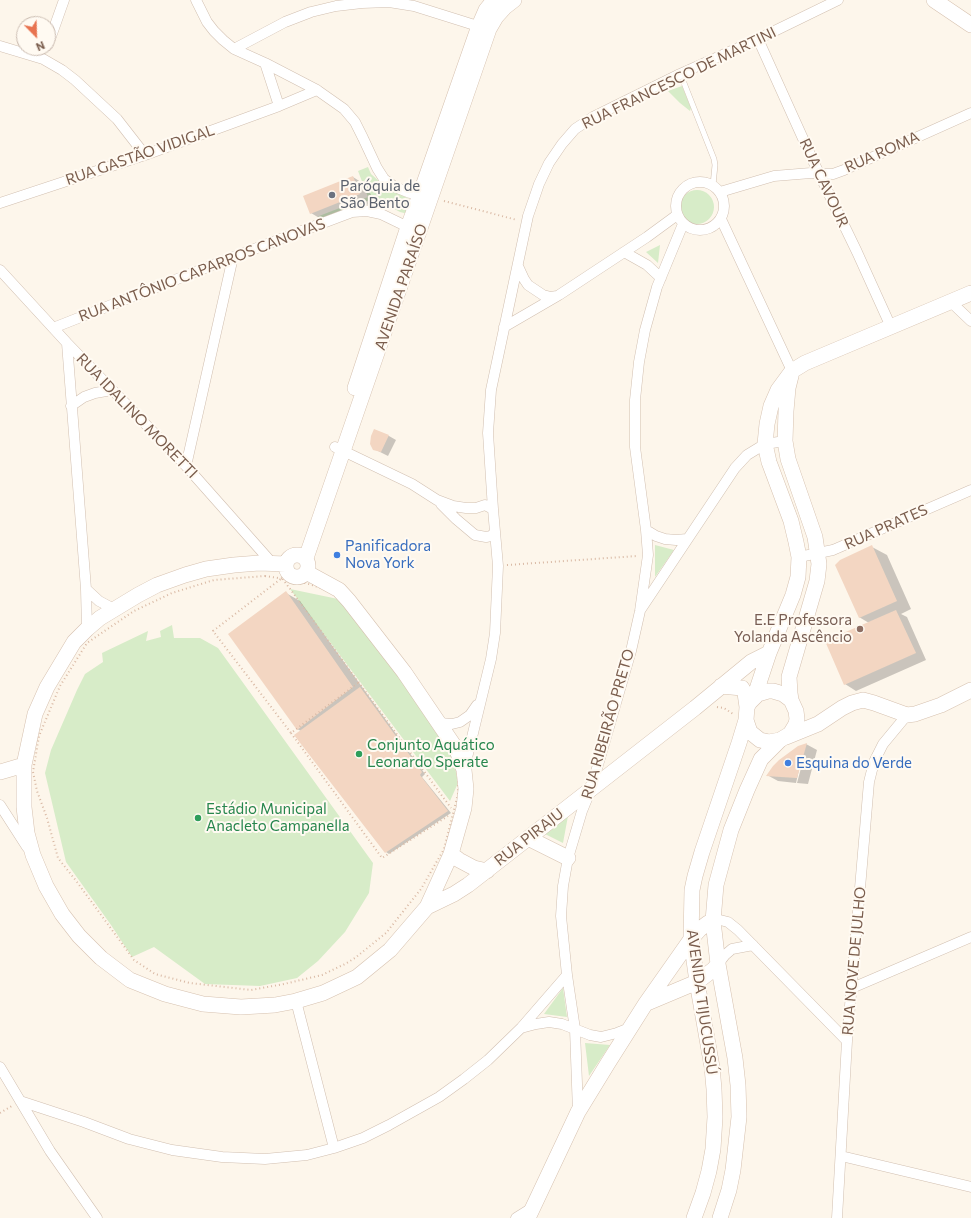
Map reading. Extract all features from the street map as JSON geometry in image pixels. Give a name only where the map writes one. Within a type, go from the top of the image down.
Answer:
[{"type":"street","points":[[56,22],[64,0]]},
{"type":"street","points":[[196,0],[207,22],[214,31],[234,49],[317,90],[344,109],[355,122],[377,168],[384,179],[395,187],[410,193],[426,196]]},
{"type":"street","name":"AVENIDA PARAÍSO","points":[[293,562],[339,450],[484,28],[486,10],[494,0]]},
{"type":"street","name":"AVENIDA PARAÍSO","points":[[484,28],[504,7],[514,0]]},
{"type":"street","name":"RUA FRANCESCO DE MARTINI","points":[[464,770],[491,659],[495,633],[498,566],[488,433],[491,390],[527,223],[539,184],[549,163],[562,144],[575,129],[593,116],[838,0]]},
{"type":"street","points":[[934,0],[971,25]]},
{"type":"street","points":[[234,49],[285,22],[311,12],[336,6],[362,3],[389,2],[414,6],[484,28]]},
{"type":"street","name":"RUA CAVOUR","points":[[758,39],[819,174],[891,327]]},
{"type":"street","points":[[0,46],[43,59],[62,70],[96,98],[117,119],[145,155]]},
{"type":"street","points":[[265,63],[279,106]]},
{"type":"street","name":"RUA GASTÃO VIDIGAL","points":[[0,203],[145,155],[279,106],[317,90]]},
{"type":"street","name":"RUA ROMA","points":[[716,188],[774,176],[803,173],[833,174],[971,112]]},
{"type":"street","points":[[696,182],[705,182],[716,188],[724,200],[724,210],[721,219],[707,230],[698,231],[690,229],[680,220],[675,207],[676,198],[681,190],[688,185],[696,182]]},
{"type":"street","name":"RUA ANTÔNIO CAPARROS CANOVAS","points":[[52,328],[233,256],[352,212],[367,211],[381,214],[414,230]]},
{"type":"street","points":[[721,219],[792,371],[818,357],[971,293]]},
{"type":"street","points":[[504,327],[559,295],[647,237],[680,220]]},
{"type":"street","name":"RUA RIBEIRÃO PRETO","points":[[532,1212],[578,1112],[575,1029],[567,975],[561,916],[563,886],[568,858],[582,811],[591,789],[631,651],[640,611],[648,555],[635,447],[635,400],[639,362],[645,330],[657,287],[680,220]]},
{"type":"street","points":[[624,252],[647,265],[660,278]]},
{"type":"street","points":[[186,466],[233,256]]},
{"type":"street","points":[[518,266],[528,285],[543,295],[551,297],[559,295]]},
{"type":"street","name":"RUA IDALINO MORETTI","points":[[0,270],[52,328],[186,466],[293,562]]},
{"type":"street","points":[[950,302],[971,321]]},
{"type":"street","points":[[67,343],[86,590],[87,629]]},
{"type":"street","name":"AVENIDA TIJUCUSSÚ","points":[[720,1218],[733,1170],[739,1117],[738,1084],[718,964],[713,921],[716,885],[731,830],[760,759],[790,734],[796,724],[797,719],[790,692],[789,677],[817,581],[818,553],[815,537],[788,458],[785,441],[788,388],[792,371]]},
{"type":"street","name":"AVENIDA TIJUCUSSÚ","points":[[694,1218],[709,1171],[713,1149],[715,1117],[712,1067],[691,939],[691,906],[695,876],[747,714],[769,653],[793,595],[798,577],[799,557],[791,521],[769,462],[765,444],[766,424],[771,406],[778,390],[792,371]]},
{"type":"street","points":[[71,406],[84,397],[95,393],[112,390]]},
{"type":"street","points":[[640,611],[735,468],[747,455],[765,444],[785,441]]},
{"type":"street","points":[[339,450],[412,484],[437,500],[475,535],[486,537],[491,536],[495,532]]},
{"type":"street","name":"RUA PRATES","points":[[799,557],[833,550],[971,490]]},
{"type":"street","points":[[437,500],[453,506],[476,508],[485,505],[493,509]]},
{"type":"street","points":[[646,530],[665,539],[687,539]]},
{"type":"street","points":[[293,562],[339,590],[404,672],[457,750],[464,770],[466,790],[464,808],[451,854],[427,907],[390,950],[357,977],[323,993],[296,1001],[275,1005],[241,1007],[203,1004],[165,994],[130,980],[101,958],[79,936],[62,914],[46,886],[33,855],[27,833],[24,807],[24,765],[35,714],[47,687],[74,642],[87,629],[114,609],[138,595],[157,585],[185,575],[206,569],[234,565],[293,562]]},
{"type":"street","points":[[86,590],[99,601],[114,609]]},
{"type":"street","name":"RUA PIRAJU","points":[[427,907],[454,894],[486,871],[695,708],[751,662],[769,653]]},
{"type":"street","points":[[721,686],[742,688],[745,693],[750,732],[762,741],[769,742],[783,739],[810,728],[847,705],[863,700],[907,715],[915,714],[941,705],[971,690]]},
{"type":"street","points":[[747,714],[761,693],[773,691],[783,694],[806,717],[814,719],[828,716]]},
{"type":"street","name":"RUA FRANCESCO DE MARTINI","points":[[439,723],[452,724],[460,722],[470,715],[481,700]]},
{"type":"street","name":"RUA NOVE DE JULHO","points":[[837,1218],[848,1041],[869,782],[874,762],[883,744],[907,715]]},
{"type":"street","points":[[0,772],[24,765]]},
{"type":"street","points":[[0,805],[33,855]]},
{"type":"street","points":[[528,838],[568,858]]},
{"type":"street","points":[[451,854],[474,868],[486,871]]},
{"type":"street","points":[[578,1112],[630,1028],[691,939],[700,929],[713,921],[720,920],[728,922],[738,930],[848,1041]]},
{"type":"street","points":[[852,988],[971,937]]},
{"type":"street","points":[[646,1004],[697,982],[714,969],[732,949],[753,945]]},
{"type":"street","points":[[20,1101],[129,1139],[172,1150],[222,1157],[265,1159],[308,1155],[363,1138],[439,1097],[488,1060],[521,1028],[567,975]]},
{"type":"street","points":[[296,1001],[334,1148]]},
{"type":"street","points":[[521,1028],[549,1022],[562,1024],[590,1035],[601,1037],[630,1028]]},
{"type":"street","points":[[0,1067],[50,1151],[97,1218]]},
{"type":"street","points":[[841,1156],[971,1186]]},
{"type":"street","points":[[516,1218],[532,1212]]},
{"type":"lane","points":[[684,83],[714,159],[716,188]]},
{"type":"path","points":[[426,196],[527,223]]},
{"type":"path","points":[[498,566],[648,555]]},
{"type":"path","points":[[265,576],[282,578],[299,581],[328,590],[345,604],[428,712],[448,742],[456,762],[458,794],[444,850],[421,889],[386,933],[346,964],[322,975],[251,990],[190,983],[155,974],[134,960],[82,888],[58,858],[47,818],[36,791],[33,772],[39,736],[60,686],[88,644],[134,611],[172,593],[214,580],[265,576]]},
{"type":"path","points":[[282,578],[454,812]]},
{"type":"path","points":[[282,578],[214,631],[291,733],[382,858],[454,812]]},
{"type":"path","points":[[291,733],[358,683]]},
{"type":"path","points":[[695,708],[704,706],[724,708],[737,716],[747,714]]},
{"type":"green space","points":[[682,86],[691,108],[690,111],[668,91]]},
{"type":"green space","points":[[368,167],[371,174],[379,181],[409,199],[411,208],[408,214],[400,212],[377,201],[366,201],[316,220],[319,216],[368,197],[358,171]]},
{"type":"green space","points":[[694,190],[700,190],[704,191],[711,197],[714,207],[713,214],[707,221],[700,224],[694,224],[690,223],[683,217],[680,210],[680,204],[681,200],[687,193]]},
{"type":"green space","points":[[660,245],[658,263],[646,252]]},
{"type":"green space","points":[[655,545],[674,550],[655,577]]},
{"type":"green space","points":[[290,589],[338,599],[408,685],[453,756],[458,783],[450,801]]},
{"type":"green space","name":"Estádio Municipal Anacleto Campanella","points":[[172,625],[174,638],[200,638],[218,648],[373,863],[369,893],[345,932],[318,961],[297,978],[260,986],[205,984],[154,947],[132,957],[66,862],[45,773],[51,750],[77,690],[85,674],[103,662],[102,653],[148,631],[146,641],[161,637],[160,631]]},
{"type":"green space","points":[[568,816],[563,843],[545,834]]},
{"type":"green space","points":[[563,988],[567,1017],[544,1014]]},
{"type":"green space","points":[[585,1043],[610,1045],[589,1076]]},
{"type":"building","name":"Paróquia de São Bento","points":[[353,176],[360,194],[310,214],[303,196]]},
{"type":"building","points":[[374,429],[389,435],[381,452],[373,450],[370,444]]},
{"type":"building","points":[[872,545],[897,601],[859,618],[835,565],[840,560]]},
{"type":"building","points":[[286,591],[353,687],[297,730],[228,634]]},
{"type":"building","points":[[896,610],[916,653],[844,685],[825,641]]},
{"type":"building","name":"Conjunto Aquático Leonardo Sperate","points":[[360,687],[422,772],[420,775],[448,811],[385,853],[294,735]]},
{"type":"building","name":"Esquina do Verde","points":[[807,743],[797,778],[766,776],[779,760],[798,746]]},
{"type":"place","name":"Paróquia de São Bento","points":[[332,195]]},
{"type":"place","name":"Panificadora Nova York","points":[[337,555]]},
{"type":"place","name":"E.E Professora Yolanda Ascêncio","points":[[860,629]]},
{"type":"place","name":"Conjunto Aquático Leonardo Sperate","points":[[359,754]]},
{"type":"place","name":"Esquina do Verde","points":[[788,763]]},
{"type":"place","name":"Estádio Municipal Anacleto Campanella","points":[[198,818]]}]
